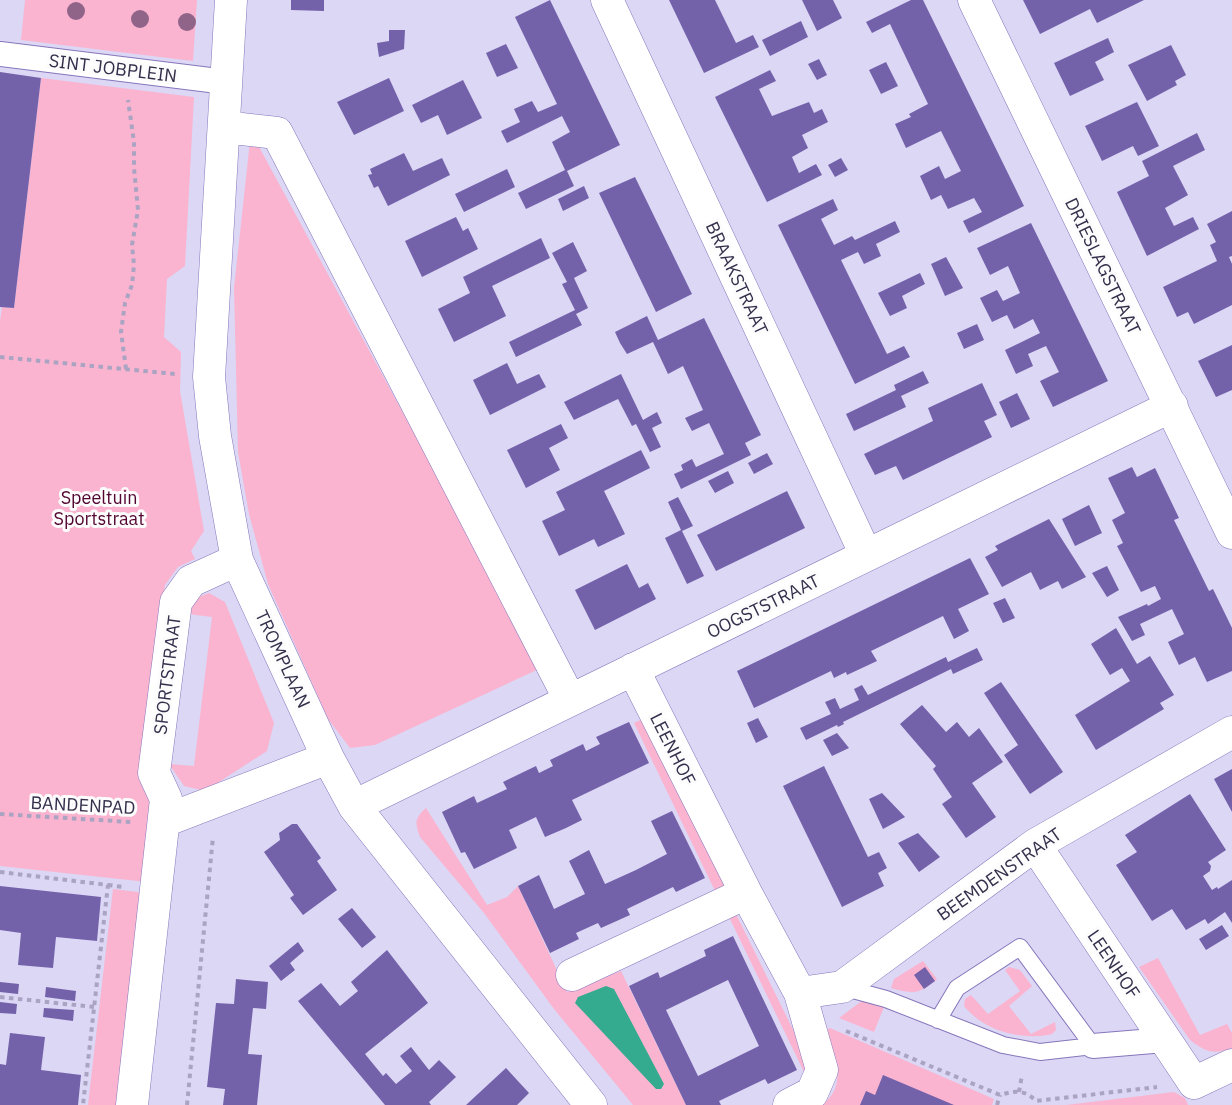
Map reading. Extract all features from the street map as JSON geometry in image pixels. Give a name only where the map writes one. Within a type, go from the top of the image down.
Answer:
[{"type":"street","name":"TROMPLAAN","points":[[231,0],[209,377],[215,436],[237,560],[328,758],[354,806],[591,1105]]},
{"type":"street","name":"BRAAKSTRAAT","points":[[607,0],[866,555]]},
{"type":"street","name":"DRIESLAGSTRAAT","points":[[974,0],[1232,533]]},
{"type":"street","name":"SINT JOBPLEIN","points":[[0,54],[226,82]]},
{"type":"street","points":[[224,127],[277,133],[570,700]]},
{"type":"street","name":"OOGSTSTRAAT","points":[[354,806],[1172,406]]},
{"type":"street","name":"SPORTSTRAAT","points":[[132,1105],[166,799],[154,773],[176,602],[191,581],[237,560]]},
{"type":"street","name":"LEENHOF","points":[[633,669],[746,893],[800,993],[822,1070],[812,1093],[789,1105]]},
{"type":"street","name":"BEEMDENSTRAAT","points":[[800,993],[842,987],[1035,845],[1232,732]]},
{"type":"street","points":[[164,821],[328,758]]},
{"type":"street","name":"LEENHOF","points":[[1035,845],[1199,1094],[1232,1065]]},
{"type":"street","points":[[572,975],[746,893]]},
{"type":"street","points":[[1093,1046],[1165,1040]]},
{"type":"lane","points":[[938,1020],[957,988],[1020,948],[1093,1046]]},
{"type":"lane","points":[[842,987],[886,999],[1003,1045],[1040,1052],[1093,1046]]},
{"type":"path","points":[[126,369],[121,332],[125,303],[132,285],[134,265],[132,245],[138,210],[134,142],[128,102],[130,70]]},
{"type":"path","points":[[0,357],[209,377]]},
{"type":"path","points":[[188,1105],[217,800]]},
{"type":"path","name":"BANDENPAD","points":[[0,814],[121,822],[164,821]]},
{"type":"path","points":[[0,872],[108,885],[83,1105]]},
{"type":"path","points":[[0,997],[94,1007]]},
{"type":"path","points":[[998,1105],[1000,1095]]},
{"type":"green space","points":[[25,0],[197,0],[193,61],[21,40]]},
{"type":"green space","name":"Speeltuin Sportstraat","points":[[41,78],[194,97],[185,266],[167,279],[164,337],[181,352],[180,391],[204,531],[191,551],[195,559],[178,567],[165,585],[143,762],[154,811],[147,882],[0,866],[0,321],[2,307],[14,308]]},
{"type":"green space","points":[[251,132],[541,668],[375,745],[350,748],[328,719],[268,584],[249,514],[238,452],[234,288]]},
{"type":"green space","points":[[209,593],[225,602],[274,723],[267,751],[205,791],[184,786],[169,764],[194,766],[212,617],[188,614],[193,599]]},
{"type":"green space","points":[[645,718],[726,888],[716,893],[634,723]]},
{"type":"green space","points":[[426,808],[487,905],[507,897],[518,886],[567,992],[621,971],[686,1105],[633,1105],[554,1009],[484,913],[420,837],[417,821]]},
{"type":"green space","points":[[113,889],[146,893],[121,1105],[88,1105]]},
{"type":"green space","points":[[736,914],[812,1068],[804,1072],[729,917]]},
{"type":"green space","points":[[1158,958],[1200,1035],[1227,1024],[1232,1033],[1232,1048],[1215,1052],[1200,1047],[1190,1040],[1139,967]]},
{"type":"green space","points":[[923,961],[937,979],[935,981],[915,992],[891,988],[894,979]]},
{"type":"green space","points":[[1009,967],[1020,970],[1032,986],[1009,1006],[1031,1034],[1055,1022],[1056,1030],[1052,1034],[1028,1036],[1004,1032],[982,1022],[964,1006],[965,999],[971,995],[988,1014],[1020,991],[1005,970]]},
{"type":"green space","points":[[863,1000],[884,1007],[874,1032],[839,1018]]},
{"type":"green space","points":[[830,1028],[994,1099],[992,1105],[822,1105],[835,1089],[837,1081],[836,1063],[826,1035]]},
{"type":"green space","points":[[1174,1092],[1185,1098],[1188,1105],[1066,1105]]},
{"type":"shaded area","points":[[606,986],[614,989],[664,1084],[661,1089],[656,1089],[575,1003],[578,997]]},
{"type":"building","points":[[291,0],[324,0],[324,11],[291,10]]},
{"type":"building","points":[[550,0],[620,145],[567,171],[574,186],[526,209],[518,193],[565,170],[552,142],[570,132],[562,116],[507,143],[501,131],[520,122],[514,109],[532,101],[538,112],[557,104],[515,17]]},
{"type":"building","points":[[669,0],[715,0],[736,43],[753,35],[759,47],[704,73]]},
{"type":"building","points":[[802,0],[833,0],[842,18],[817,31]]},
{"type":"building","points":[[911,0],[923,0],[1024,206],[969,233],[963,221],[982,212],[974,198],[948,209],[941,195],[931,200],[920,176],[939,166],[945,179],[961,171],[941,131],[906,148],[895,124],[911,117],[909,114],[928,104],[890,24],[872,33],[866,22]]},
{"type":"building","points":[[1023,0],[1144,0],[1097,23],[1090,9],[1040,34]]},
{"type":"building","points":[[801,21],[808,37],[770,56],[762,40]]},
{"type":"building","points":[[389,30],[405,30],[404,49],[379,57],[377,43],[389,41]]},
{"type":"building","points":[[1108,38],[1114,52],[1095,62],[1104,80],[1070,96],[1054,63]]},
{"type":"building","points":[[506,44],[518,68],[497,77],[486,53]]},
{"type":"building","points":[[1171,45],[1186,75],[1175,81],[1177,85],[1147,101],[1128,65]]},
{"type":"building","points":[[819,59],[827,75],[817,80],[808,64]]},
{"type":"building","points":[[886,62],[898,86],[881,94],[869,70]]},
{"type":"building","points":[[770,70],[776,81],[759,89],[772,116],[809,102],[814,113],[822,109],[828,122],[802,135],[808,148],[792,157],[799,173],[816,164],[822,175],[767,202],[715,97]]},
{"type":"building","points":[[0,72],[41,78],[14,308],[0,307]]},
{"type":"building","points":[[389,78],[404,111],[354,135],[337,102]]},
{"type":"building","points":[[463,80],[482,118],[447,135],[438,115],[421,123],[412,105]]},
{"type":"building","points":[[1137,102],[1159,146],[1138,156],[1133,146],[1102,161],[1085,126]]},
{"type":"building","points":[[1197,133],[1205,150],[1173,166],[1188,195],[1165,208],[1174,226],[1193,217],[1199,229],[1147,256],[1117,192],[1149,176],[1142,161]]},
{"type":"building","points":[[404,153],[413,171],[442,158],[450,175],[388,206],[378,186],[374,188],[368,175],[372,174],[370,169]]},
{"type":"building","points":[[841,158],[848,170],[835,177],[828,165]]},
{"type":"building","points":[[507,169],[515,187],[464,212],[455,194]]},
{"type":"building","points":[[635,177],[692,294],[656,312],[599,193]]},
{"type":"building","points":[[584,186],[589,198],[563,211],[558,199]]},
{"type":"building","points":[[833,199],[838,210],[821,219],[834,245],[852,236],[855,240],[895,221],[900,232],[876,244],[881,256],[864,264],[858,252],[841,260],[887,354],[904,346],[910,357],[855,384],[778,225]]},
{"type":"building","points":[[1232,211],[1232,256],[1229,257],[1232,264],[1232,305],[1194,324],[1188,312],[1177,317],[1163,287],[1217,261],[1210,245],[1216,242],[1207,224]]},
{"type":"building","points":[[456,217],[463,231],[468,228],[478,249],[422,277],[405,241]]},
{"type":"building","points":[[1031,223],[1108,381],[1053,407],[1040,381],[1059,372],[1046,346],[1028,354],[1033,366],[1016,374],[1005,350],[1040,333],[1033,319],[1014,329],[1007,315],[992,322],[980,298],[997,290],[1003,301],[1020,293],[1008,266],[990,275],[977,248]]},
{"type":"building","points":[[541,238],[550,258],[492,286],[506,316],[454,342],[438,309],[470,293],[463,277]]},
{"type":"building","points":[[573,242],[587,271],[574,278],[588,308],[576,314],[582,325],[516,357],[509,342],[575,310],[562,284],[567,282],[552,253]]},
{"type":"building","points":[[946,257],[963,288],[945,296],[931,264]]},
{"type":"building","points":[[920,273],[925,284],[902,296],[907,308],[890,316],[878,293]]},
{"type":"building","points":[[647,316],[658,340],[704,318],[761,435],[745,443],[751,455],[681,489],[674,474],[683,470],[681,465],[692,459],[696,467],[724,454],[709,423],[692,431],[685,418],[703,410],[683,366],[668,374],[653,342],[627,354],[620,343],[615,332]]},
{"type":"building","points":[[977,324],[984,340],[964,349],[957,333]]},
{"type":"building","points":[[1232,345],[1232,390],[1216,397],[1198,361]]},
{"type":"building","points":[[507,363],[517,384],[539,374],[546,387],[490,415],[473,380]]},
{"type":"building","points":[[923,371],[929,383],[901,396],[906,407],[854,431],[846,414],[896,390],[894,385]]},
{"type":"building","points":[[621,374],[643,420],[657,412],[662,423],[652,428],[661,447],[650,452],[636,424],[632,426],[618,399],[574,420],[564,402]]},
{"type":"building","points":[[982,383],[997,415],[984,421],[992,437],[903,480],[896,466],[875,475],[864,454],[933,421],[928,408]]},
{"type":"building","points":[[1017,393],[1030,419],[1011,428],[999,402]]},
{"type":"building","points":[[561,424],[568,438],[549,448],[560,470],[526,488],[507,450]]},
{"type":"building","points":[[641,450],[650,468],[604,491],[625,534],[598,547],[594,539],[559,556],[542,521],[565,510],[556,492]]},
{"type":"building","points":[[767,453],[773,464],[754,474],[748,463]]},
{"type":"building","points":[[1132,467],[1137,477],[1155,468],[1179,518],[1174,520],[1209,591],[1213,589],[1232,628],[1232,671],[1207,682],[1195,657],[1179,665],[1168,642],[1184,634],[1172,609],[1140,624],[1145,635],[1132,641],[1118,617],[1161,599],[1155,586],[1141,592],[1117,546],[1123,543],[1112,520],[1125,513],[1108,478]]},
{"type":"building","points":[[728,471],[734,483],[715,493],[708,481]]},
{"type":"building","points":[[787,491],[805,528],[716,571],[697,535]]},
{"type":"building","points":[[678,497],[693,526],[682,531],[704,576],[687,584],[665,538],[681,530],[668,502]]},
{"type":"building","points":[[1089,505],[1102,533],[1075,546],[1062,519]]},
{"type":"building","points":[[1049,519],[1086,577],[1062,589],[1058,581],[1040,590],[1031,572],[1002,587],[985,557],[998,550],[995,546]]},
{"type":"building","points":[[970,558],[989,594],[958,609],[969,631],[954,639],[943,616],[871,651],[877,661],[847,675],[846,672],[834,678],[831,671],[754,708],[737,671]]},
{"type":"building","points":[[627,564],[639,588],[648,583],[656,599],[595,630],[575,590]]},
{"type":"building","points":[[1107,566],[1119,590],[1107,597],[1092,573]]},
{"type":"building","points":[[1005,598],[1015,618],[1003,623],[993,603]]},
{"type":"building","points":[[1116,628],[1137,664],[1150,656],[1174,695],[1160,703],[1164,709],[1096,750],[1075,715],[1130,681],[1122,668],[1110,675],[1091,644]]},
{"type":"building","points":[[977,648],[983,660],[953,674],[951,669],[843,722],[844,724],[838,727],[837,725],[806,740],[800,728],[831,714],[825,702],[835,698],[840,709],[859,700],[854,689],[862,685],[868,695],[946,657],[948,662]]},
{"type":"building","points":[[1001,682],[1063,772],[1030,794],[1004,755],[1018,745],[984,693]]},
{"type":"building","points":[[922,705],[946,732],[957,722],[969,737],[979,728],[1003,762],[972,783],[996,817],[966,838],[942,804],[952,797],[933,769],[936,766],[900,724]]},
{"type":"building","points":[[758,718],[768,737],[756,743],[747,723]]},
{"type":"building","points":[[629,722],[649,763],[572,800],[582,820],[566,828],[545,837],[536,817],[509,830],[517,848],[474,869],[465,852],[461,853],[442,812],[474,796],[477,803],[507,789],[503,782],[536,766],[539,773],[553,766],[550,760],[583,744],[586,751],[600,744],[596,737]]},
{"type":"building","points":[[837,733],[849,748],[832,756],[823,740]]},
{"type":"building","points":[[824,766],[868,857],[879,852],[887,868],[878,873],[884,886],[842,907],[783,786]]},
{"type":"building","points":[[1232,769],[1232,812],[1214,779]]},
{"type":"building","points":[[882,793],[905,817],[883,829],[869,799]]},
{"type":"building","points":[[1190,794],[1226,850],[1208,862],[1211,866],[1210,871],[1203,876],[1212,890],[1232,880],[1232,923],[1225,912],[1208,924],[1205,919],[1186,930],[1172,909],[1152,921],[1116,865],[1137,852],[1125,835]]},
{"type":"building","points":[[672,811],[705,878],[676,892],[673,887],[627,909],[630,915],[601,928],[598,923],[576,933],[579,939],[550,953],[518,886],[539,875],[554,909],[585,894],[569,861],[589,850],[605,884],[636,870],[667,854],[651,821]]},
{"type":"building","points":[[292,824],[297,824],[321,858],[317,861],[337,890],[303,915],[290,898],[294,895],[264,852],[280,840],[279,833]]},
{"type":"building","points":[[918,833],[940,857],[919,872],[898,843]]},
{"type":"building","points":[[0,886],[101,897],[97,941],[56,937],[53,968],[18,965],[21,933],[0,930]]},
{"type":"building","points":[[352,908],[376,937],[362,948],[338,919]]},
{"type":"building","points":[[1222,925],[1229,936],[1206,950],[1199,939]]},
{"type":"building","points":[[733,936],[797,1070],[768,1084],[765,1079],[719,1101],[721,1105],[686,1105],[629,986],[658,972],[660,978],[706,956],[704,950]],"holes":[[[728,980],[759,1046],[698,1076],[666,1010]]]},
{"type":"building","points":[[298,942],[304,951],[290,963],[295,970],[281,981],[269,966]]},
{"type":"building","points":[[387,950],[428,1003],[365,1054],[383,1076],[386,1073],[396,1084],[412,1071],[400,1056],[411,1047],[429,1070],[439,1060],[456,1077],[429,1102],[431,1105],[385,1105],[298,1001],[321,983],[340,1006],[358,991],[351,982]]},
{"type":"building","points":[[925,967],[935,981],[924,989],[914,975]]},
{"type":"building","points":[[236,979],[268,982],[266,1009],[253,1008],[248,1054],[262,1055],[257,1105],[223,1105],[225,1089],[207,1087],[216,1003],[234,1004]]},
{"type":"building","points":[[0,982],[19,984],[18,994],[0,992]]},
{"type":"building","points":[[46,987],[76,991],[75,1001],[45,997]]},
{"type":"building","points":[[0,1002],[17,1004],[16,1014],[0,1013]]},
{"type":"building","points":[[44,1008],[74,1010],[73,1021],[43,1017]]},
{"type":"building","points":[[10,1033],[45,1037],[41,1070],[81,1075],[78,1105],[0,1105],[0,1064],[6,1065]]},
{"type":"building","points":[[506,1068],[529,1093],[517,1105],[466,1105]]},
{"type":"building","points":[[883,1075],[954,1105],[860,1105],[866,1091],[875,1095]]}]
